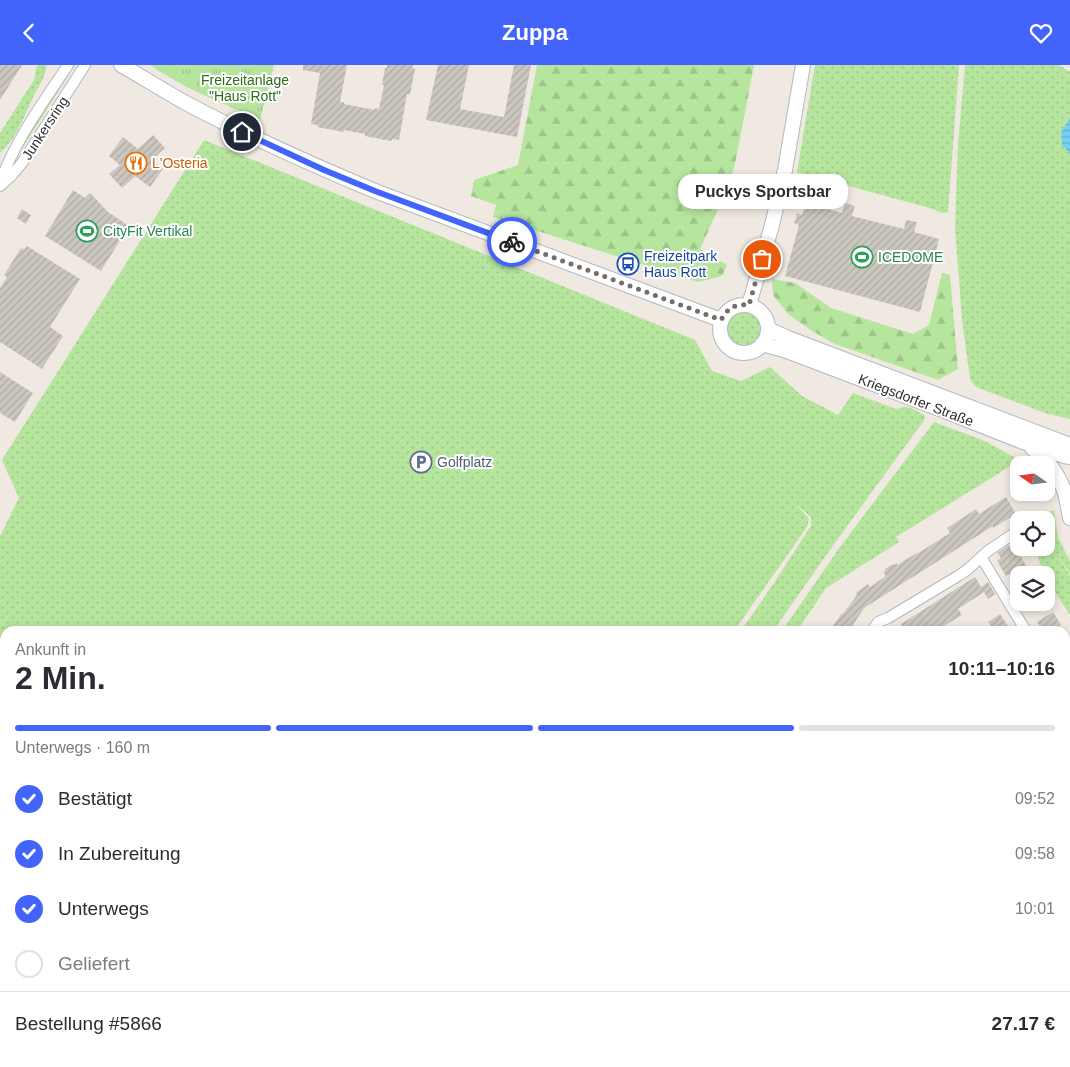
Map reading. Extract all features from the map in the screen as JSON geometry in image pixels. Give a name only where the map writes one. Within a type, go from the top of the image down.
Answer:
[{"type":"main road","points":[[121,65],[226,124],[324,170],[375,191],[721,320]]},
{"type":"main road","points":[[749,305],[772,225],[785,170],[803,65]]},
{"type":"main road","points":[[740,304],[749,305],[757,308],[767,321],[766,337],[757,349],[750,353],[735,352],[721,339],[719,329],[721,320],[725,312],[732,307],[740,304]]},
{"type":"main road","name":"Kriegsdorfer Straße","points":[[768,329],[1070,445]]},
{"type":"main road","name":"Kriegsdorfer Straße","points":[[762,344],[784,350],[1023,442],[1070,457]]},
{"type":"main road","points":[[1023,442],[1036,450],[1054,471],[1065,491],[1070,518]]},
{"type":"street","name":"Junkersring","points":[[59,79],[62,65]]},
{"type":"street","name":"Junkersring","points":[[0,185],[7,163],[18,142],[68,65]]},
{"type":"street","name":"Junkersring","points":[[0,185],[12,176],[22,163],[85,65]]},
{"type":"street","points":[[875,626],[878,622],[888,618],[967,569],[988,551],[1010,537]]},
{"type":"street","points":[[981,557],[1023,626]]},
{"type":"green space","points":[[37,65],[47,65],[44,75],[18,129],[0,153],[0,133],[34,80]]},
{"type":"green space","points":[[72,65],[75,65],[13,163],[14,156]]},
{"type":"green space","name":"Freizeitanlage \"Haus Rott\"","points":[[150,65],[274,65],[260,120],[190,88]]},
{"type":"green space","points":[[537,65],[754,65],[735,164],[727,189],[700,249],[727,265],[722,276],[698,282],[493,217],[496,205],[471,196],[474,180],[518,165]]},
{"type":"green space","points":[[815,65],[959,65],[948,212],[942,213],[930,208],[797,172]]},
{"type":"green space","points":[[965,65],[1059,65],[1070,71],[1070,118],[1061,133],[1062,145],[1070,154],[1070,419],[1045,413],[976,387],[970,379],[962,320],[955,227],[958,145]]},
{"type":"green space","points":[[204,140],[695,340],[712,371],[741,381],[770,367],[802,396],[838,415],[853,393],[896,409],[911,408],[924,415],[925,419],[777,626],[744,626],[811,526],[811,517],[797,505],[809,519],[807,527],[738,626],[0,626],[0,536],[19,498],[2,460]]},
{"type":"green space","points":[[942,273],[950,275],[958,369],[938,380],[835,344],[788,314],[773,295],[772,279],[795,283],[831,308],[913,334],[929,325]]},
{"type":"green space","points":[[743,311],[755,317],[761,329],[755,341],[743,347],[731,341],[725,329],[731,317]]},
{"type":"green space","points":[[934,422],[985,441],[1012,456],[1010,456],[1010,467],[896,537],[899,542],[826,588],[800,626],[785,626],[840,547]]},
{"type":"green space","points":[[1055,517],[1058,538],[1070,561],[1070,574],[1058,555],[1070,576],[1070,615],[1055,592],[1055,566],[1041,566],[1037,556],[1055,556]]},
{"type":"water","points":[[1070,118],[1070,154],[1062,145],[1061,132]]},
{"type":"building","points":[[0,65],[22,65],[0,100]]},
{"type":"building","points":[[303,65],[347,65],[340,102],[375,110],[375,108],[379,109],[387,65],[413,65],[412,68],[415,68],[410,95],[407,94],[399,140],[392,139],[391,141],[344,130],[344,132],[317,127],[318,125],[311,124],[320,73],[303,70]]},
{"type":"building","points":[[438,65],[469,65],[460,109],[504,117],[514,65],[531,65],[517,137],[426,120]]},
{"type":"building","name":"L'Osteria","points":[[153,135],[165,148],[152,160],[163,169],[150,187],[135,176],[122,188],[109,174],[120,165],[109,156],[123,137],[138,149]]},
{"type":"building","name":"CityFit Vertikal","points":[[73,190],[85,198],[90,193],[108,212],[129,226],[101,271],[45,236]]},
{"type":"building","name":"ICEDOME","points":[[806,203],[842,213],[845,203],[855,206],[852,216],[904,229],[906,220],[917,222],[914,232],[939,239],[920,312],[785,276],[799,225],[794,223],[797,213],[802,215]]},
{"type":"building","points":[[22,209],[31,215],[26,224],[17,218]]},
{"type":"building","points":[[27,246],[80,279],[50,327],[63,336],[42,369],[0,342],[0,288],[7,277],[4,275],[21,248],[24,250]]},
{"type":"building","points":[[0,372],[33,393],[15,422],[0,413]]},
{"type":"building","points":[[1006,497],[1014,511],[1010,511],[1010,518],[993,528],[993,526],[864,608],[853,625],[855,626],[833,626],[857,595],[856,593],[868,584],[870,587],[886,576],[883,572],[885,569],[917,554],[950,533],[947,528],[976,509],[979,514]]},
{"type":"building","points":[[1009,545],[1010,556],[1020,556],[1026,566],[1010,566],[1010,576],[1009,574],[1006,576],[997,561],[1001,558],[997,553]]},
{"type":"building","points":[[975,577],[981,587],[988,582],[995,594],[988,599],[984,592],[958,609],[962,615],[944,626],[902,626],[901,624]]},
{"type":"building","points":[[1053,612],[1061,625],[1040,626],[1037,622]]},
{"type":"building","points":[[1000,614],[1008,626],[991,626],[988,622]]},
{"type":"way so far","points":[[512,242],[721,320],[725,312],[732,307],[740,304],[749,305],[762,259]]},
{"type":"place","name":"L'Osteria","points":[[136,163]]},
{"type":"place","name":"CityFit Vertikal","points":[[87,231]]},
{"type":"place","name":"ICEDOME","points":[[862,257]]},
{"type":"place","name":"Puckys Sportsbar","points":[[762,259]]},
{"type":"place","name":"Freizeitpark Haus Rott","points":[[628,264]]},
{"type":"place","name":"Golfplatz","points":[[421,462]]},
{"type":"route","points":[[242,132],[375,191],[512,242]]}]
